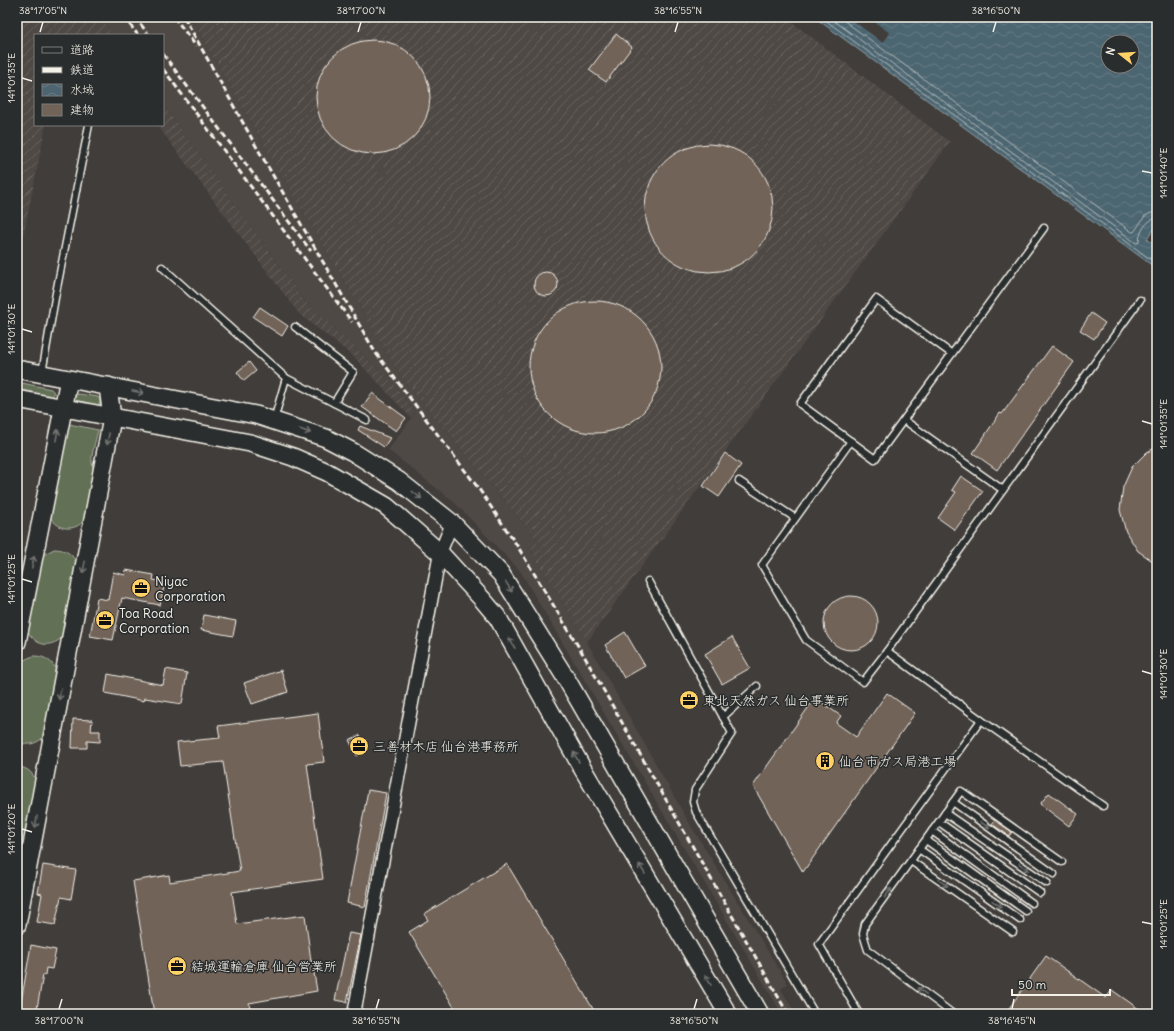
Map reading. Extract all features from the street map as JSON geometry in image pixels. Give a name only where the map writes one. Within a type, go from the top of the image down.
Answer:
[{"type":"street","points":[[17,369],[256,415],[326,438],[353,452],[399,481],[452,523],[505,580],[567,680],[760,1014]]},
{"type":"street","points":[[17,642],[68,379]]},
{"type":"street","points":[[17,925],[112,418],[108,386]]},
{"type":"street","points":[[17,399],[250,443],[293,457],[327,472],[386,506],[440,553],[498,618],[581,766],[728,1014]]},
{"type":"street","points":[[354,1014],[440,553],[452,523]]},
{"type":"lane","points":[[42,373],[89,126]]},
{"type":"lane","points":[[952,354],[876,299],[800,404],[875,459],[904,420],[1044,228]]},
{"type":"lane","points":[[162,267],[286,378],[367,420]]},
{"type":"lane","points":[[851,442],[762,565],[806,640],[863,682],[887,651],[1140,300]]},
{"type":"lane","points":[[295,327],[353,372],[334,403]]},
{"type":"lane","points":[[274,420],[286,378]]},
{"type":"lane","points":[[904,420],[1003,490]]},
{"type":"lane","points":[[739,480],[795,518]]},
{"type":"lane","points":[[648,581],[732,733],[695,790],[693,802],[696,812],[815,1014]]},
{"type":"lane","points":[[887,651],[981,720],[1103,806]]},
{"type":"lane","points":[[723,717],[757,686]]},
{"type":"lane","points":[[859,1014],[820,944],[981,720]]},
{"type":"lane","points":[[953,1014],[868,950],[863,934],[865,924],[961,791],[1062,862]]},
{"type":"lane","points":[[953,802],[1054,874]]},
{"type":"lane","points":[[945,813],[1047,883]]},
{"type":"lane","points":[[939,822],[1040,893]]},
{"type":"lane","points":[[932,831],[1032,903]]},
{"type":"lane","points":[[926,840],[1026,912]]},
{"type":"lane","points":[[919,849],[1020,920]]},
{"type":"lane","points":[[911,861],[1013,932]]},
{"type":"shaded area","points":[[17,17],[101,17],[112,34],[34,34],[34,126],[46,126],[20,252],[17,251]]},
{"type":"shaded area","points":[[101,17],[190,17],[403,380],[539,542],[529,547],[587,642],[687,819],[788,984],[781,989],[796,1014],[782,1014],[520,571],[454,502],[388,450],[415,413],[396,386],[304,300],[164,105],[164,34],[112,34]]},
{"type":"shaded area","points":[[190,17],[785,17],[950,142],[587,642],[529,547],[539,542],[403,380]]},
{"type":"shaded area","points":[[164,105],[304,300],[396,386],[415,413],[411,418],[353,356],[299,314],[158,126],[164,126]]},
{"type":"green space","points":[[17,382],[51,389],[54,392],[53,396],[17,392]]},
{"type":"green space","points":[[79,394],[98,397],[100,403],[97,406],[78,403],[74,399],[76,395]]},
{"type":"green space","points":[[64,423],[98,430],[92,457],[95,481],[87,516],[81,524],[70,528],[58,526],[50,517]]},
{"type":"green space","points":[[54,549],[63,550],[72,556],[78,567],[63,637],[52,643],[42,644],[33,638],[26,627],[43,555]]},
{"type":"green space","points":[[34,656],[49,660],[54,666],[57,674],[44,737],[35,743],[24,744],[17,741],[17,670],[24,661]]},
{"type":"green space","points":[[17,767],[24,768],[30,772],[37,784],[17,886]]},
{"type":"water","points":[[814,17],[1157,17],[1157,227],[1156,226],[1147,239],[1157,246],[1157,269]]},
{"type":"pier","points":[[848,17],[868,17],[890,33],[883,43]]},
{"type":"building","points":[[616,34],[632,47],[606,82],[589,70]]},
{"type":"building","points":[[373,40],[395,44],[414,56],[426,75],[430,97],[426,119],[414,138],[395,150],[373,154],[351,150],[332,138],[320,119],[316,97],[320,75],[332,56],[351,44]]},
{"type":"building","points":[[709,144],[721,145],[733,149],[754,163],[768,184],[772,196],[772,220],[768,232],[754,253],[733,267],[721,271],[709,272],[697,271],[685,267],[664,253],[650,232],[646,220],[645,208],[646,196],[650,184],[664,163],[685,149],[697,145]]},
{"type":"building","points":[[546,272],[555,275],[558,284],[555,293],[546,296],[537,293],[534,284],[537,275]]},
{"type":"building","points":[[595,301],[620,306],[637,316],[646,325],[656,342],[661,367],[656,392],[646,409],[637,418],[620,428],[595,433],[570,428],[553,418],[544,409],[534,392],[529,367],[534,342],[544,325],[553,316],[570,306]]},
{"type":"building","points":[[260,307],[288,326],[282,336],[253,317]]},
{"type":"building","points":[[1091,313],[1105,323],[1094,339],[1080,330]]},
{"type":"building","points":[[1052,346],[1074,362],[997,470],[973,453],[1000,413],[1002,414]]},
{"type":"building","points":[[249,362],[256,371],[244,381],[237,372]]},
{"type":"building","points":[[372,393],[406,418],[396,431],[362,407]]},
{"type":"building","points":[[360,426],[390,438],[384,447],[358,430]]},
{"type":"building","points":[[1157,447],[1157,564],[1138,551],[1126,532],[1120,510],[1123,487],[1132,467],[1147,452]]},
{"type":"building","points":[[725,453],[741,465],[719,497],[703,486]]},
{"type":"building","points":[[961,476],[983,491],[955,530],[938,518],[956,492],[952,490]]},
{"type":"building","points":[[126,570],[154,575],[153,580],[165,582],[160,605],[122,598],[113,640],[90,636],[97,598],[108,600],[113,572],[125,575]]},
{"type":"building","points":[[846,596],[856,596],[866,600],[874,608],[878,618],[878,628],[874,638],[866,646],[856,650],[846,650],[836,646],[828,638],[824,628],[824,618],[828,608],[836,600]]},
{"type":"building","points":[[204,615],[236,621],[233,636],[201,630]]},
{"type":"building","points":[[625,632],[645,666],[624,678],[605,645]]},
{"type":"building","points":[[732,637],[750,668],[722,684],[705,654]]},
{"type":"building","points":[[166,669],[187,673],[182,704],[145,698],[144,701],[105,693],[108,674],[163,685]]},
{"type":"building","points":[[281,670],[288,692],[252,704],[244,683]]},
{"type":"building","name":"仙台市ガス局港工場","points":[[887,693],[915,713],[803,872],[753,786],[815,698],[841,716],[836,723],[856,737]]},
{"type":"building","points":[[318,713],[324,762],[307,764],[323,879],[232,892],[237,924],[305,915],[311,961],[317,991],[249,1003],[251,1014],[154,1014],[133,881],[169,875],[170,882],[240,871],[223,762],[180,766],[177,742],[220,738],[218,726]]},
{"type":"building","points":[[73,719],[92,720],[91,731],[100,731],[100,742],[87,741],[87,748],[72,748]]},
{"type":"building","points":[[360,735],[367,750],[357,756],[349,740]]},
{"type":"building","points":[[368,790],[386,793],[365,907],[347,903]]},
{"type":"building","points":[[1049,793],[1078,814],[1069,826],[1040,804]]},
{"type":"building","points":[[995,820],[1012,832],[1009,836],[992,824]]},
{"type":"building","points":[[507,864],[596,1014],[458,1014],[409,932],[428,920],[424,914]]},
{"type":"building","points":[[43,865],[76,870],[71,899],[61,897],[55,925],[37,922],[42,894],[38,893]]},
{"type":"building","points":[[349,933],[361,935],[347,1002],[335,1000]]},
{"type":"building","points":[[31,945],[56,950],[52,969],[46,968],[45,975],[43,975],[36,1014],[19,1014]]},
{"type":"building","points":[[1046,956],[1106,998],[1112,990],[1146,1014],[1005,1014]]},
{"type":"railway","points":[[124,17],[137,34]]},
{"type":"railway","points":[[135,17],[148,34]]},
{"type":"railway","points":[[174,17],[196,46]]},
{"type":"railway","points":[[184,17],[256,146],[375,352],[479,489],[518,547],[583,654],[788,1014]]},
{"type":"railway","points":[[164,55],[311,251]]},
{"type":"railway","points":[[164,70],[352,322]]},
{"type":"place","name":"Niyac Corporation","points":[[141,588]]},
{"type":"place","name":"Toa Road Corporation","points":[[105,620]]},
{"type":"place","name":"東北天然ガス 仙台事業所","points":[[689,700]]},
{"type":"place","name":"三善材木店 仙台港事務所","points":[[359,746]]},
{"type":"place","name":"仙台市ガス局港工場","points":[[825,761]]},
{"type":"place","name":"結城運輸倉庫 仙台営業所","points":[[177,966]]}]
